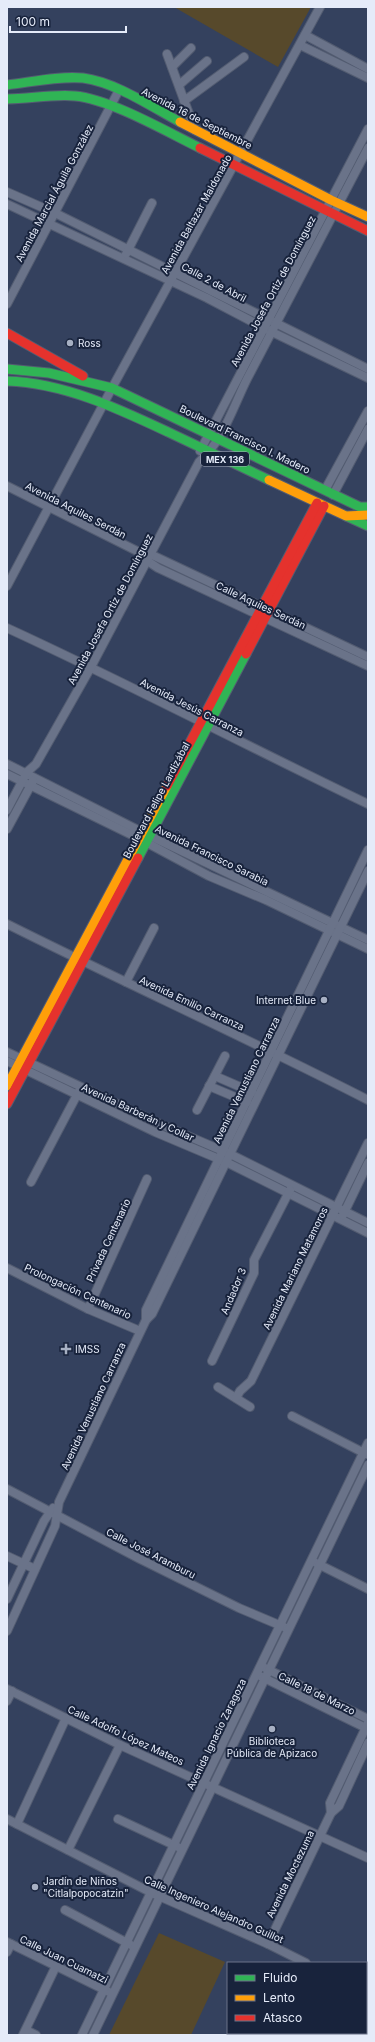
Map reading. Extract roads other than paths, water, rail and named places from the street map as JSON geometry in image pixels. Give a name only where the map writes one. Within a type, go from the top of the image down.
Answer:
[{"type":"main road","name":"Avenida 16 de Septiembre","points":[[7,85],[47,80],[81,78],[96,81],[119,90],[335,202],[368,217]]},
{"type":"main road","points":[[7,99],[64,95],[83,96],[111,106],[234,164],[329,213],[368,231]]},
{"type":"main road","points":[[139,120],[147,105]]},
{"type":"main road","points":[[7,333],[93,382]]},
{"type":"main road","name":"MEX 136","points":[[7,369],[49,373],[93,382],[112,388]]},
{"type":"main road","name":"MEX 136","points":[[7,381],[49,386],[104,403],[346,516],[368,515]]},
{"type":"main road","name":"Boulevard Francisco I. Madero","points":[[112,388],[334,495],[365,508]]},
{"type":"main road","name":"Boulevard Felipe Lardizábal","points":[[7,1104],[23,1065],[321,504]]},
{"type":"main road","points":[[346,516],[368,526]]},
{"type":"main road","name":"Boulevard Felipe Lardizábal","points":[[7,1086],[23,1065]]},
{"type":"street","name":"Avenida Baltazar Maldonado","points":[[104,403],[320,7]]},
{"type":"street","points":[[305,35],[368,78]]},
{"type":"street","points":[[300,45],[347,63],[368,69]]},
{"type":"street","points":[[172,67],[191,48]]},
{"type":"street","points":[[167,54],[195,130]]},
{"type":"street","points":[[184,101],[244,57]]},
{"type":"street","points":[[178,85],[207,61]]},
{"type":"street","name":"Avenida Marcial Águila González","points":[[7,304],[119,90]]},
{"type":"street","name":"Avenida Josefa Ortiz de Domínguez","points":[[199,462],[211,452],[218,439],[243,379],[302,264],[366,146],[368,129]]},
{"type":"street","name":"Calle 2 de Abril","points":[[7,192],[55,213],[129,250],[173,277],[368,375]]},
{"type":"street","name":"Calle 2 de Abril","points":[[7,204],[124,258],[173,277]]},
{"type":"street","points":[[124,258],[152,204]]},
{"type":"street","name":"Avenida Josefa Ortiz de Domínguez","points":[[7,829],[9,813],[22,780],[27,772],[36,764],[91,667],[199,462],[201,447],[243,379]]},
{"type":"street","points":[[7,586],[104,403]]},
{"type":"street","points":[[325,490],[368,410]]},
{"type":"street","points":[[334,495],[368,429]]},
{"type":"street","name":"Avenida Aquiles Serdán","points":[[7,486],[48,508],[148,557]]},
{"type":"street","name":"Calle Aquiles Serdán","points":[[148,557],[338,648],[368,666]]},
{"type":"street","name":"Avenida Jesús Carranza","points":[[7,628],[91,667],[368,804]]},
{"type":"street","name":"Calle Aquiles Serdán","points":[[338,648],[368,657]]},
{"type":"street","name":"Avenida Francisco Sarabia","points":[[7,764],[27,772],[144,837],[209,876],[267,897],[336,928],[368,940]]},
{"type":"street","name":"Avenida Josefa Ortiz de Domínguez","points":[[9,813],[35,777],[36,764]]},
{"type":"street","name":"Avenida Francisco Sarabia","points":[[7,774],[144,837]]},
{"type":"street","name":"Avenida Venustiano Carranza","points":[[7,1599],[50,1511],[59,1502],[146,1320],[146,1310],[185,1239],[274,1053],[366,869],[368,850]]},
{"type":"street","name":"Avenida Emilio Carranza","points":[[7,924],[368,1100]]},
{"type":"street","points":[[126,982],[154,928]]},
{"type":"street","name":"Avenida Francisco Sarabia","points":[[336,928],[368,949]]},
{"type":"street","name":"Avenida Barberán y Collar","points":[[7,1052],[23,1065]]},
{"type":"street","name":"Avenida Venustiano Carranza","points":[[224,1157],[247,1102],[274,1053]]},
{"type":"street","points":[[197,1110],[224,1056]]},
{"type":"street","name":"Avenida Barberán y Collar","points":[[7,1061],[23,1065],[157,1128],[292,1186],[368,1223]]},
{"type":"street","points":[[214,1076],[252,1092]]},
{"type":"street","points":[[209,1086],[247,1102]]},
{"type":"street","points":[[31,1182],[79,1091]]},
{"type":"street","name":"Avenida Mariano Matamoros","points":[[341,1220],[366,1160],[368,1143]]},
{"type":"street","name":"Avenida Barberán y Collar","points":[[224,1157],[288,1194],[368,1233]]},
{"type":"street","name":"Avenida Mariano Matamoros","points":[[236,1398],[240,1391],[252,1382],[336,1207],[366,1160]]},
{"type":"street","name":"Privada Centenario","points":[[88,1309],[147,1179]]},
{"type":"street","name":"Andador 3","points":[[212,1361],[254,1273],[254,1260],[292,1186]]},
{"type":"street","name":"Prolongación Centenario","points":[[7,1268],[88,1309],[140,1331]]},
{"type":"street","points":[[218,1387],[250,1407]]},
{"type":"street","points":[[292,1416],[366,1454]]},
{"type":"street","name":"Avenida Ignacio Zaragoza","points":[[82,2035],[335,1512],[366,1454],[368,1443]]},
{"type":"street","name":"Avenida Ignacio Zaragoza","points":[[93,2035],[242,1723],[368,1465]]},
{"type":"street","name":"Calle José Aramburu","points":[[7,1489],[140,1559],[239,1608],[289,1629]]},
{"type":"street","name":"Avenida Venustiano Carranza","points":[[7,1630],[58,1515],[59,1502]]},
{"type":"street","points":[[335,1512],[344,1516]]},
{"type":"street","points":[[7,1556],[35,1569]]},
{"type":"street","points":[[312,1561],[368,1589]]},
{"type":"street","name":"Calle 18 de Marzo","points":[[260,1666],[368,1719]]},
{"type":"street","name":"Calle 18 de Marzo","points":[[256,1674],[367,1727]]},
{"type":"street","points":[[7,1701],[9,1690]]},
{"type":"street","name":"Calle Adolfo López Mateos","points":[[9,1690],[120,1745],[213,1786],[368,1858]]},
{"type":"street","points":[[17,1824],[66,1718]]},
{"type":"street","points":[[234,1719],[242,1723]]},
{"type":"street","name":"Avenida Moctezuma","points":[[353,1765],[367,1727]]},
{"type":"street","name":"Avenida Moctezuma","points":[[268,1944],[331,1813],[330,1803],[368,1743]]},
{"type":"street","points":[[68,1850],[120,1745]]},
{"type":"street","name":"Calle Ingeniero Alejandro Guillot","points":[[7,1819],[160,1897],[268,1944],[304,1962]]},
{"type":"street","points":[[118,1819],[183,1849]]},
{"type":"street","points":[[65,1910],[136,1947]]},
{"type":"street","name":"Calle Juan Cuamatzi","points":[[8,1946],[56,1966],[113,1994]]},
{"type":"street","points":[[36,2035],[24,2032],[56,1966]]},
{"type":"place","name":"Ross","points":[[70,343]]},
{"type":"place","name":"Internet Blue","points":[[324,1000]]},
{"type":"place","name":"IMSS","points":[[66,1349]]},
{"type":"place","name":"Biblioteca Pública de Apizaco","points":[[272,1729]]},
{"type":"place","name":"Jardín de Niños \"Citlalpopocatzin\"","points":[[35,1887]]}]
